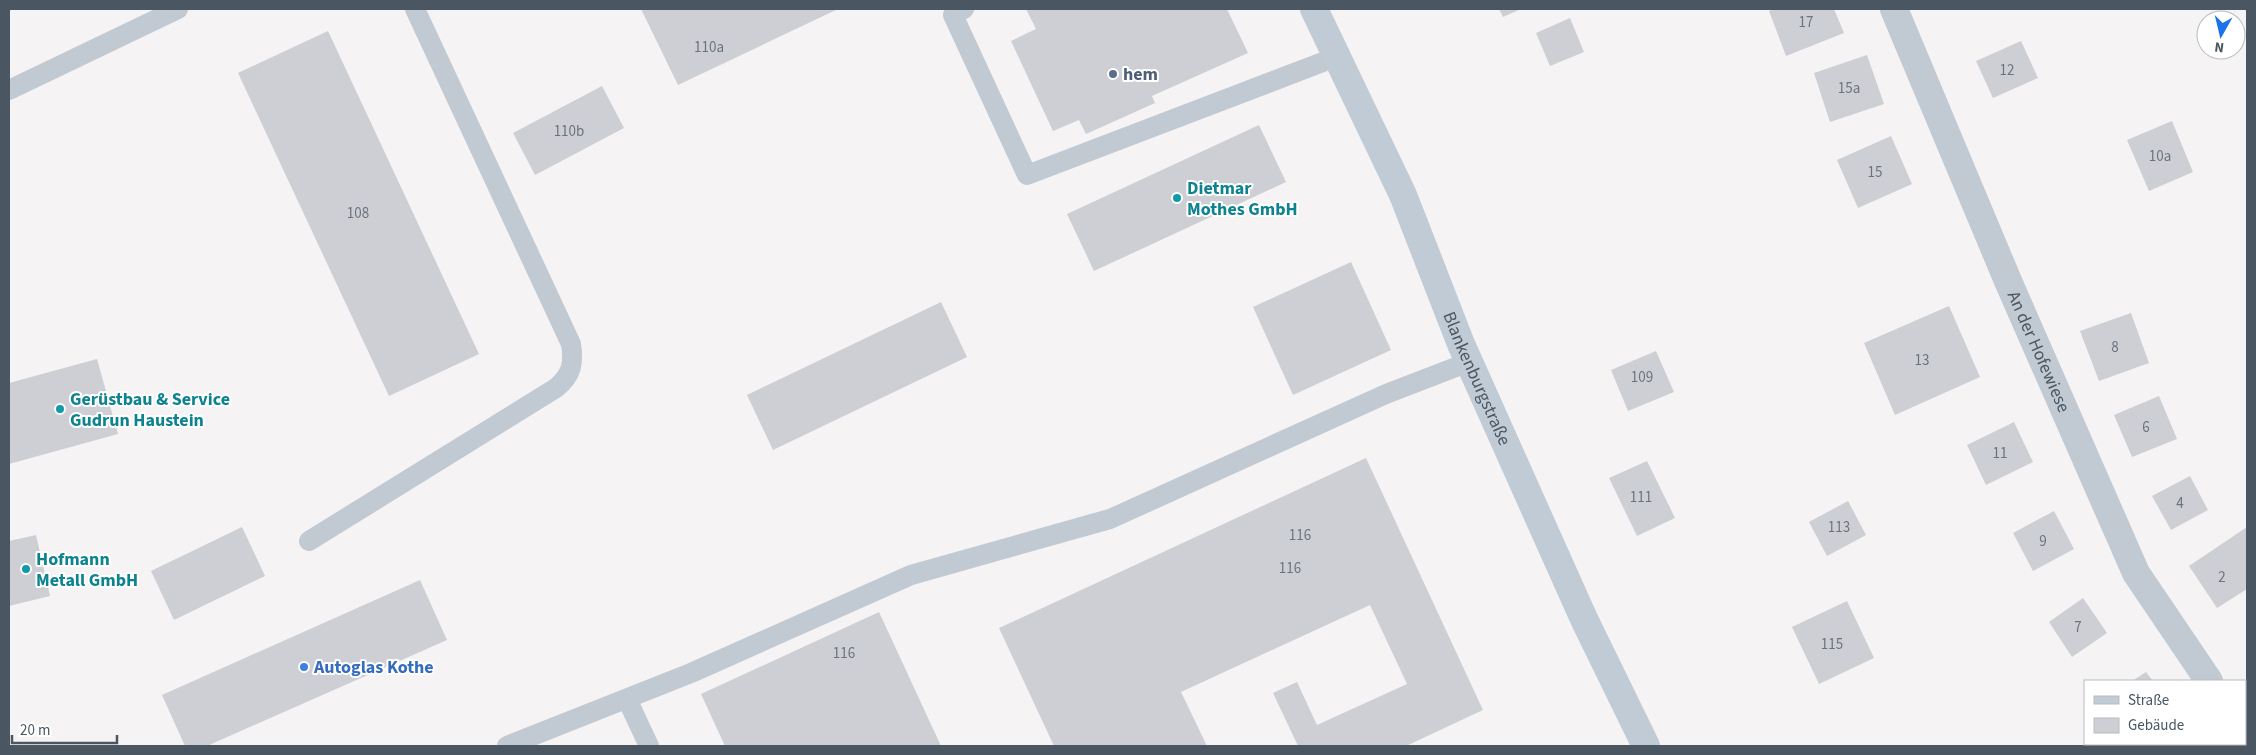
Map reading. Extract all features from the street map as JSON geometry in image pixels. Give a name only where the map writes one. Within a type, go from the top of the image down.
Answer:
[{"type":"main road","name":"Blankenburgstraße","points":[[1314,9],[1404,195],[1469,362],[1584,619],[1646,746]]},
{"type":"street","name":"An der Hofewiese","points":[[1894,9],[2008,282],[2136,573],[2208,680]]},
{"type":"lane","points":[[9,90],[178,9]]},
{"type":"lane","points":[[309,541],[556,388],[572,370],[571,344],[415,9]]},
{"type":"lane","points":[[964,9],[952,15],[1027,175],[1336,57]]},
{"type":"lane","points":[[507,746],[691,673],[912,575],[1110,519],[1386,394],[1469,362]]},
{"type":"lane","points":[[626,699],[649,746]]},
{"type":"building","points":[[641,9],[838,9],[678,85]]},
{"type":"building","name":"hem","points":[[1026,9],[1227,9],[1248,53],[1152,96],[1155,103],[1086,134],[1079,120],[1053,131],[1011,41],[1036,29]]},
{"type":"building","points":[[1499,9],[1521,9],[1503,17]]},
{"type":"building","points":[[1774,9],[1834,9],[1844,33],[1786,56],[1769,11]]},
{"type":"building","points":[[1570,18],[1584,52],[1550,66],[1536,33]]},
{"type":"building","points":[[328,31],[479,354],[389,396],[238,73]]},
{"type":"building","points":[[2021,41],[2038,78],[1993,98],[1976,61]]},
{"type":"building","points":[[1867,55],[1884,104],[1830,122],[1814,73]]},
{"type":"building","points":[[602,86],[624,128],[535,175],[513,133]]},
{"type":"building","points":[[2172,121],[2193,172],[2149,191],[2127,140]]},
{"type":"building","name":"Dietmar Mothes GmbH","points":[[1259,125],[1286,182],[1094,271],[1067,214]]},
{"type":"building","points":[[1891,136],[1912,184],[1858,208],[1837,160]]},
{"type":"building","points":[[1351,262],[1391,350],[1293,395],[1253,307]]},
{"type":"building","points":[[941,302],[967,357],[773,450],[747,395]]},
{"type":"building","points":[[1949,306],[1980,377],[1895,415],[1864,343]]},
{"type":"building","points":[[2131,313],[2149,363],[2099,381],[2080,331]]},
{"type":"building","points":[[1656,351],[1674,392],[1628,411],[1611,370]]},
{"type":"building","name":"Gerüstbau & Service Gudrun Haustein","points":[[97,359],[118,434],[9,464],[9,383]]},
{"type":"building","points":[[2159,396],[2177,439],[2132,457],[2114,415]]},
{"type":"building","points":[[2014,422],[2033,462],[1986,485],[1967,445]]},
{"type":"building","points":[[1366,458],[1483,710],[1406,746],[1298,746],[1273,693],[1297,682],[1317,725],[1407,684],[1370,605],[1181,692],[1207,746],[1054,746],[999,628]]},
{"type":"building","points":[[1647,461],[1675,518],[1637,536],[1609,478]]},
{"type":"building","points":[[2190,476],[2208,510],[2171,530],[2152,496]]},
{"type":"building","points":[[1848,501],[1866,535],[1827,556],[1809,522]]},
{"type":"building","points":[[2054,511],[2074,549],[2033,571],[2013,533]]},
{"type":"building","points":[[242,527],[265,576],[174,620],[151,571]]},
{"type":"building","points":[[2247,527],[2247,589],[2217,608],[2189,566]]},
{"type":"building","name":"Hofmann Metall GmbH","points":[[36,535],[50,596],[9,606],[9,541]]},
{"type":"building","name":"Autoglas Kothe","points":[[420,580],[447,640],[207,746],[185,746],[162,695]]},
{"type":"building","points":[[2083,598],[2107,633],[2072,657],[2049,622]]},
{"type":"building","points":[[1847,601],[1874,658],[1819,684],[1792,627]]},
{"type":"building","points":[[879,612],[941,746],[725,746],[701,694]]},
{"type":"building","points":[[2146,672],[2152,680],[2134,680]]},
{"type":"place","name":"hem","points":[[1113,74]]},
{"type":"place","name":"Dietmar Mothes GmbH","points":[[1177,198]]},
{"type":"place","name":"Gerüstbau & Service Gudrun Haustein","points":[[60,409]]},
{"type":"place","name":"Hofmann Metall GmbH","points":[[26,569]]},
{"type":"place","name":"Autoglas Kothe","points":[[304,667]]}]
